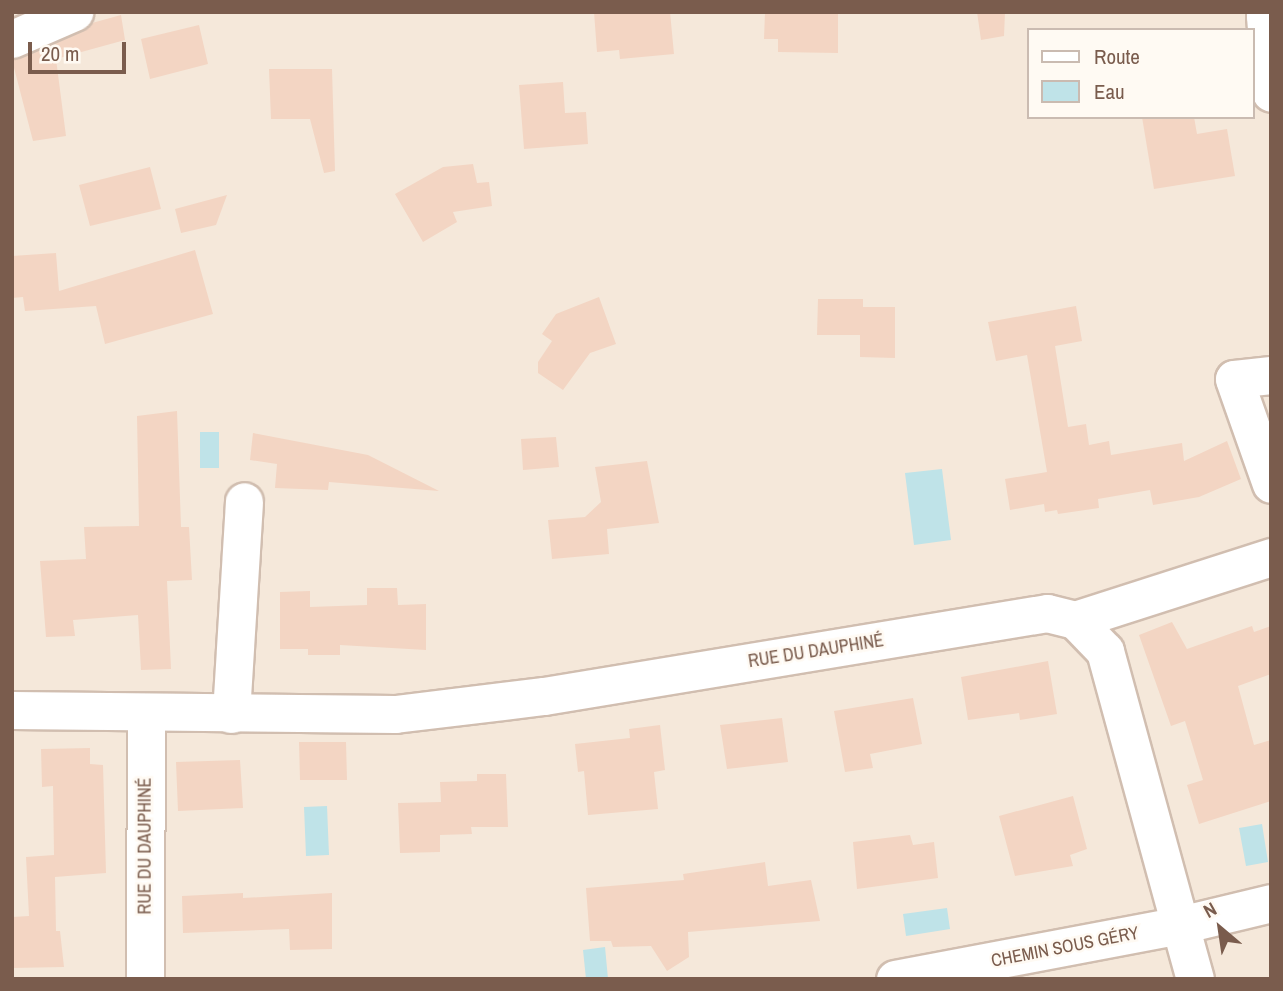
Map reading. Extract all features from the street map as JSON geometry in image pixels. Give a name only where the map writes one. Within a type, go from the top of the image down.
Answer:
[{"type":"street","points":[[12,39],[74,12]]},
{"type":"street","points":[[1271,15],[1265,16],[1271,93]]},
{"type":"street","points":[[1271,375],[1234,379],[1271,484]]},
{"type":"street","points":[[231,714],[244,501]]},
{"type":"street","points":[[1195,979],[1105,651],[1074,620],[1271,557]]},
{"type":"street","name":"RUE DU DAUPHINÉ","points":[[12,710],[146,714],[395,714],[558,694],[1047,613],[1074,620]]},
{"type":"street","name":"RUE DU DAUPHINÉ","points":[[145,979],[146,714]]},
{"type":"street","name":"CHEMIN SOUS GÉRY","points":[[895,979],[1180,925],[1271,903]]},
{"type":"shaded area","points":[[12,12],[1271,12],[1271,979],[12,979]]},
{"type":"water","points":[[200,432],[219,432],[219,468],[200,468]]},
{"type":"water","points":[[942,469],[951,540],[914,545],[905,473]]},
{"type":"water","points":[[327,806],[329,855],[306,856],[304,807]]},
{"type":"water","points":[[1262,824],[1268,862],[1246,866],[1239,828]]},
{"type":"water","points":[[947,908],[950,929],[906,936],[903,914]]},
{"type":"water","points":[[605,947],[608,979],[586,979],[583,950]]},
{"type":"building","points":[[594,12],[670,12],[674,54],[620,59],[619,50],[597,52]]},
{"type":"building","points":[[765,12],[838,12],[838,53],[778,52],[778,39],[764,39]]},
{"type":"building","points":[[977,12],[1005,12],[1004,36],[981,40]]},
{"type":"building","points":[[121,15],[125,40],[56,59],[66,136],[33,141],[12,60],[82,31],[92,23]]},
{"type":"building","points":[[199,25],[208,64],[150,79],[141,39]]},
{"type":"building","points":[[269,69],[332,69],[335,171],[324,173],[310,119],[271,119]]},
{"type":"building","points":[[563,82],[565,113],[586,112],[588,144],[524,149],[519,85]]},
{"type":"building","points":[[1142,119],[1194,119],[1197,134],[1227,129],[1235,176],[1154,189]]},
{"type":"building","points":[[473,164],[477,183],[489,182],[492,206],[453,212],[457,222],[423,242],[395,194],[443,167]]},
{"type":"building","points":[[150,167],[161,209],[90,226],[79,185]]},
{"type":"building","points":[[227,195],[216,225],[181,233],[175,209]]},
{"type":"building","points":[[195,250],[213,314],[105,344],[96,306],[25,311],[23,297],[12,298],[12,256],[56,253],[59,291]]},
{"type":"building","points":[[599,297],[616,344],[590,353],[563,390],[538,373],[538,362],[552,341],[542,334],[556,314]]},
{"type":"building","points":[[818,299],[863,299],[863,307],[895,307],[895,358],[860,357],[860,335],[817,335]]},
{"type":"building","points":[[1076,306],[1082,341],[1055,346],[1068,427],[1086,424],[1089,445],[1109,441],[1111,455],[1182,443],[1184,461],[1227,441],[1241,479],[1199,497],[1153,505],[1150,490],[1098,499],[1099,508],[1058,514],[1057,510],[1045,512],[1044,504],[1010,510],[1005,479],[1047,472],[1027,355],[996,361],[988,322]]},
{"type":"building","points":[[177,411],[181,527],[189,527],[192,580],[167,581],[171,669],[141,670],[138,615],[73,620],[75,636],[46,637],[40,561],[86,559],[84,527],[139,526],[137,416]]},
{"type":"building","points":[[253,433],[368,455],[439,491],[329,482],[328,490],[275,488],[277,464],[250,460]]},
{"type":"building","points":[[556,437],[559,467],[523,470],[521,439]]},
{"type":"building","points":[[647,461],[659,523],[607,529],[609,554],[552,559],[548,520],[585,517],[601,502],[595,467]]},
{"type":"building","points":[[367,588],[397,588],[398,605],[426,604],[426,650],[340,645],[340,655],[308,655],[308,649],[280,649],[280,592],[310,591],[310,607],[367,605]]},
{"type":"building","points":[[1172,622],[1187,649],[1252,626],[1254,632],[1271,626],[1271,674],[1238,686],[1254,745],[1271,740],[1271,801],[1199,824],[1187,785],[1203,780],[1185,721],[1171,726],[1139,635]]},
{"type":"building","points":[[1048,661],[1057,714],[1020,720],[1019,713],[968,720],[961,677]]},
{"type":"building","points":[[913,698],[922,744],[870,754],[873,768],[845,772],[834,711]]},
{"type":"building","points":[[782,718],[788,762],[727,769],[720,725]]},
{"type":"building","points":[[660,725],[665,770],[654,772],[658,809],[588,815],[584,771],[578,772],[575,744],[630,738],[629,729]]},
{"type":"building","points":[[299,742],[346,742],[347,780],[300,780]]},
{"type":"building","points":[[90,748],[90,764],[103,765],[106,873],[55,877],[56,931],[60,931],[64,967],[12,968],[12,917],[29,916],[26,857],[54,855],[53,786],[42,787],[41,749]]},
{"type":"building","points":[[240,760],[243,808],[178,811],[176,762]]},
{"type":"building","points":[[477,774],[506,774],[508,827],[471,827],[472,834],[440,835],[440,852],[400,853],[398,803],[441,802],[440,782],[477,781]]},
{"type":"building","points":[[1073,796],[1087,849],[1070,855],[1073,866],[1015,876],[999,816]]},
{"type":"building","points":[[910,835],[913,845],[934,842],[938,878],[857,889],[853,842]]},
{"type":"building","points":[[765,862],[768,886],[811,880],[820,921],[688,932],[689,957],[667,971],[651,946],[613,947],[611,941],[590,941],[586,888],[684,880],[683,874]]},
{"type":"building","points":[[243,893],[243,898],[332,893],[332,949],[290,950],[289,929],[183,933],[182,896]]}]
